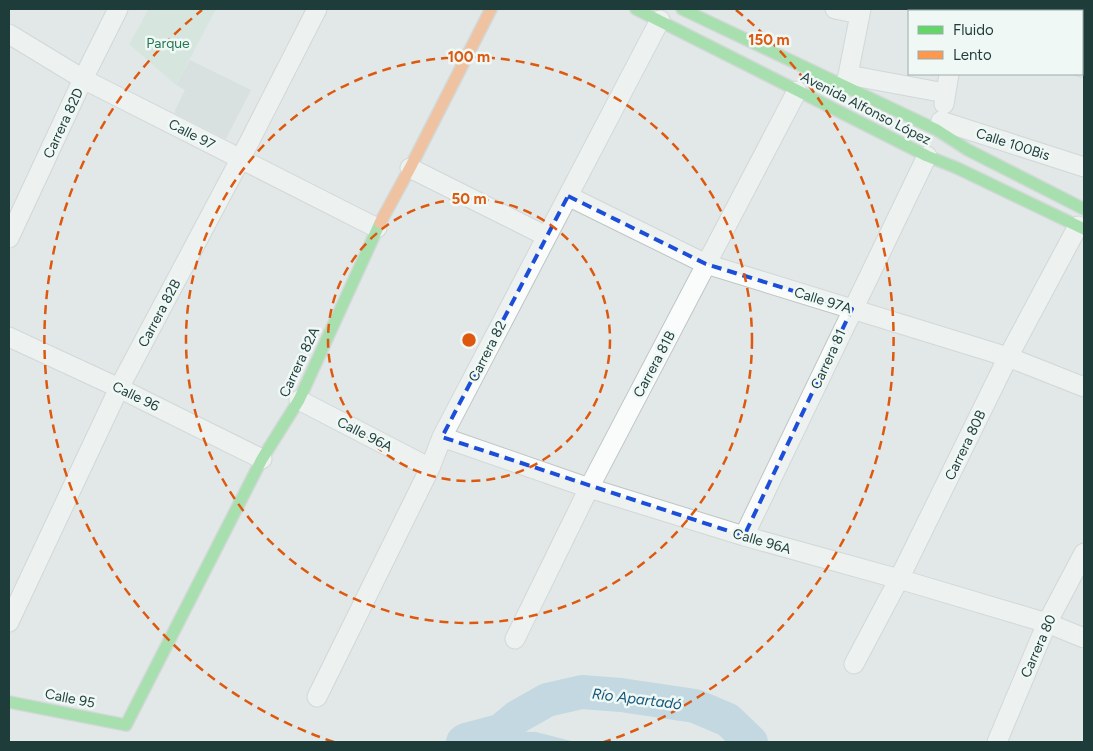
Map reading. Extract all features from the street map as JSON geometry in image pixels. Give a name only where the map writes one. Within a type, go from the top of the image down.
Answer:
[{"type":"street","name":"Carrera 82D","points":[[9,238],[83,79],[118,9]]},
{"type":"street","name":"Carrera 82B","points":[[9,622],[119,388],[241,158],[317,9]]},
{"type":"street","name":"Carrera 82A","points":[[126,724],[262,460],[299,400],[377,228],[410,168],[491,9]]},
{"type":"street","name":"Avenida Alfonso López","points":[[636,9],[659,14],[797,91],[926,156],[1082,221]]},
{"type":"street","name":"Avenida Alfonso López","points":[[682,9],[847,80],[939,125],[968,150],[1082,221]]},
{"type":"street","points":[[835,9],[861,11],[847,80],[945,93]]},
{"type":"street","name":"Carrera 82","points":[[317,697],[430,468],[442,437],[568,196],[659,14]]},
{"type":"street","name":"Calle 97","points":[[9,34],[83,79],[377,228]]},
{"type":"street","points":[[939,125],[950,75]]},
{"type":"street","name":"Carrera 81B","points":[[515,639],[589,488],[797,91]]},
{"type":"street","name":"Calle 100Bis","points":[[939,125],[1084,167]]},
{"type":"street","name":"Carrera 81","points":[[744,536],[926,156]]},
{"type":"street","points":[[410,168],[546,236]]},
{"type":"street","name":"Calle 97A","points":[[568,196],[706,264],[1008,357],[1084,387]]},
{"type":"street","name":"Carrera 80B","points":[[854,664],[899,579],[1008,357],[1082,221]]},
{"type":"street","name":"Calle 96","points":[[9,337],[119,388],[262,460]]},
{"type":"street","name":"Calle 96A","points":[[299,400],[430,468]]},
{"type":"street","name":"Calle 96A","points":[[442,437],[589,488],[744,536],[1047,623],[1084,638]]},
{"type":"street","name":"Carrera 80","points":[[997,742],[1047,623],[1084,552]]},
{"type":"street","name":"Calle 95","points":[[9,702],[126,724]]},
{"type":"highlighted area","points":[[568,196],[706,264],[852,309],[744,536],[442,437]]},
{"type":"shaded area","points":[[190,60],[251,90],[226,139],[174,113],[185,90],[176,85]]},
{"type":"green space","name":"Parque","points":[[149,9],[216,9],[176,85],[129,44]]},
{"type":"water","points":[[500,731],[536,732],[575,742],[481,742]]},
{"type":"waterway","name":"Río Apartadó","points":[[463,742],[500,731],[517,717],[547,700],[582,692],[621,695],[695,706],[728,720],[751,742]]},
{"type":"traffic: fast","points":[[636,9],[927,156],[957,168],[1084,229]]},
{"type":"traffic: fast","points":[[682,9],[937,130],[968,150],[1084,209]]},
{"type":"traffic: fast","points":[[9,702],[126,725],[262,459],[299,400],[380,223]]},
{"type":"traffic: slow","points":[[380,223],[491,9]]}]
